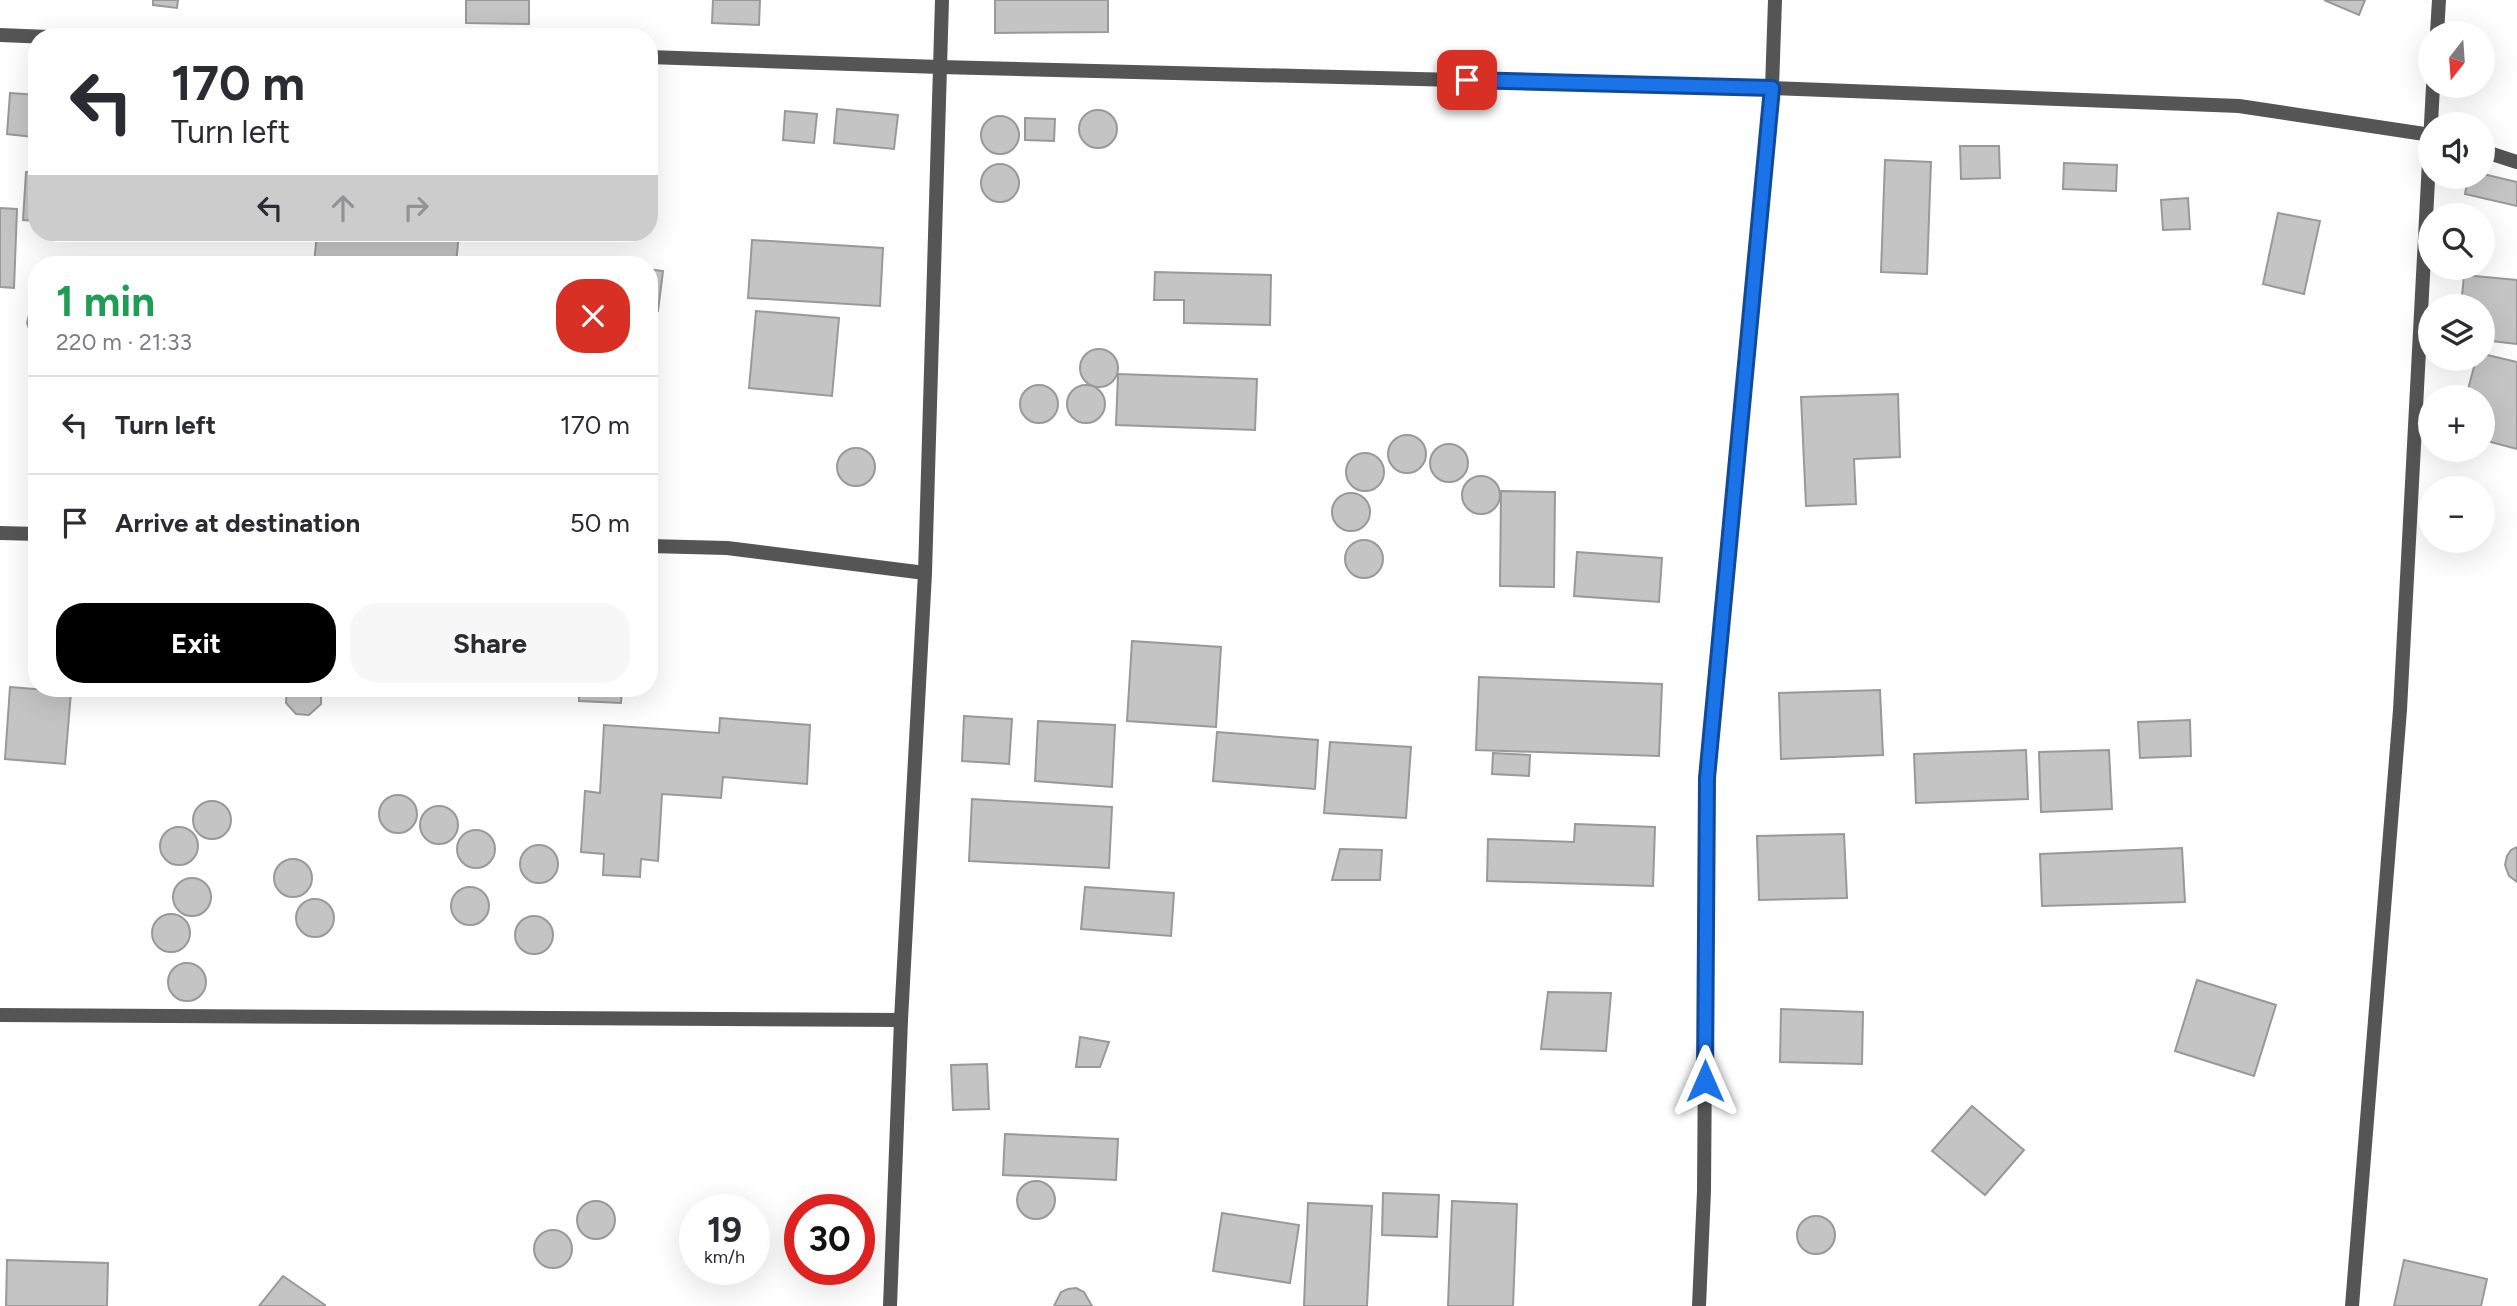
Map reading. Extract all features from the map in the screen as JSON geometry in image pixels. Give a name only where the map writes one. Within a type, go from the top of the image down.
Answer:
[{"type":"street","points":[[890,1306],[901,1020],[925,573],[942,0]]},
{"type":"street","points":[[1699,1306],[1704,1191],[1707,778],[1772,88],[1775,0]]},
{"type":"street","points":[[2438,21],[2439,0]]},
{"type":"street","points":[[0,35],[28,36]]},
{"type":"street","points":[[658,57],[1772,88],[2238,106],[2418,133]]},
{"type":"street","points":[[2495,155],[2517,162]]},
{"type":"street","points":[[2352,1306],[2400,710],[2427,189]]},
{"type":"street","points":[[0,533],[28,534]]},
{"type":"street","points":[[658,546],[727,548],[925,573]]},
{"type":"street","points":[[0,1015],[901,1020]]},
{"type":"building","points":[[153,0],[178,0],[177,8],[153,5]]},
{"type":"building","points":[[466,0],[529,0],[529,24],[466,23]]},
{"type":"building","points":[[713,0],[760,0],[759,25],[712,23]]},
{"type":"building","points":[[995,0],[1108,0],[1108,32],[995,33]]},
{"type":"building","points":[[2324,0],[2365,0],[2359,15]]},
{"type":"building","points":[[10,93],[28,94],[28,136],[7,134]]},
{"type":"building","points":[[837,109],[898,115],[894,149],[834,143]]},
{"type":"building","points":[[1098,110],[1111,116],[1117,129],[1111,142],[1098,148],[1085,142],[1079,129],[1085,116]]},
{"type":"building","points":[[785,111],[817,114],[814,143],[783,140]]},
{"type":"building","points":[[1000,116],[1013,122],[1019,135],[1013,148],[1000,154],[987,148],[981,135],[987,122]]},
{"type":"building","points":[[1025,118],[1055,119],[1054,141],[1025,140]]},
{"type":"building","points":[[1960,146],[1999,146],[2000,178],[1961,179]]},
{"type":"building","points":[[1885,160],[1931,162],[1927,274],[1881,272]]},
{"type":"building","points":[[2064,163],[2117,165],[2116,191],[2063,189]]},
{"type":"building","points":[[1000,164],[1013,170],[1019,183],[1013,196],[1000,202],[987,196],[981,183],[987,170]]},
{"type":"building","points":[[26,172],[28,172],[28,220],[23,220]]},
{"type":"building","points":[[2495,177],[2517,182],[2517,206],[2465,194],[2466,189],[2495,189]]},
{"type":"building","points":[[2188,198],[2190,229],[2163,230],[2161,200]]},
{"type":"building","points":[[0,208],[17,209],[14,288],[0,287]]},
{"type":"building","points":[[2278,213],[2320,221],[2304,294],[2263,284]]},
{"type":"building","points":[[752,240],[883,248],[880,306],[748,298]]},
{"type":"building","points":[[316,242],[458,242],[457,256],[315,256]]},
{"type":"building","points":[[658,270],[663,271],[658,311]]},
{"type":"building","points":[[1155,272],[1271,275],[1270,325],[1184,323],[1184,300],[1154,300]]},
{"type":"building","points":[[2464,280],[2517,280],[2517,344],[2495,341],[2495,294],[2462,294]]},
{"type":"building","points":[[756,311],[839,318],[832,396],[749,388]]},
{"type":"building","points":[[1099,349],[1112,355],[1118,368],[1112,381],[1099,387],[1086,381],[1080,368],[1086,355]]},
{"type":"building","points":[[2495,357],[2517,362],[2517,449],[2495,443],[2495,385],[2469,385],[2473,371],[2495,371]]},
{"type":"building","points":[[1118,374],[1257,379],[1255,430],[1116,425]]},
{"type":"building","points":[[1039,385],[1052,391],[1058,404],[1052,417],[1039,423],[1026,417],[1020,404],[1026,391]]},
{"type":"building","points":[[1086,385],[1099,391],[1105,404],[1099,417],[1086,423],[1073,417],[1067,404],[1073,391]]},
{"type":"building","points":[[1898,394],[1900,457],[1854,459],[1856,504],[1806,506],[1801,397]]},
{"type":"building","points":[[1407,435],[1420,441],[1426,454],[1420,467],[1407,473],[1394,467],[1388,454],[1394,441]]},
{"type":"building","points":[[1449,444],[1462,450],[1468,463],[1462,476],[1449,482],[1436,476],[1430,463],[1436,450]]},
{"type":"building","points":[[856,448],[869,454],[875,467],[869,480],[856,486],[843,480],[837,467],[843,454]]},
{"type":"building","points":[[1365,453],[1378,459],[1384,472],[1378,485],[1365,491],[1352,485],[1346,472],[1352,459]]},
{"type":"building","points":[[1481,476],[1494,482],[1500,495],[1494,508],[1481,514],[1468,508],[1462,495],[1468,482]]},
{"type":"building","points":[[1501,491],[1555,492],[1554,587],[1500,586]]},
{"type":"building","points":[[1351,493],[1364,499],[1370,512],[1364,525],[1351,531],[1338,525],[1332,512],[1338,499]]},
{"type":"building","points":[[1364,540],[1377,546],[1383,559],[1377,572],[1364,578],[1351,572],[1345,559],[1351,546]]},
{"type":"building","points":[[1577,552],[1662,558],[1659,602],[1574,596]]},
{"type":"building","points":[[1132,641],[1221,647],[1216,727],[1127,721]]},
{"type":"building","points":[[1479,677],[1662,684],[1659,756],[1476,750]]},
{"type":"building","points":[[10,687],[28,688],[28,697],[71,697],[65,764],[5,759]]},
{"type":"building","points":[[1880,690],[1883,755],[1781,759],[1779,693]]},
{"type":"building","points":[[286,697],[321,697],[321,704],[309,715],[296,714],[286,703]]},
{"type":"building","points":[[579,697],[621,697],[621,703],[579,701]]},
{"type":"building","points":[[964,716],[1012,719],[1009,764],[962,761]]},
{"type":"building","points":[[720,718],[810,725],[807,784],[723,777],[721,798],[662,794],[658,861],[641,859],[640,877],[603,875],[604,854],[581,852],[585,791],[600,793],[604,725],[719,733]]},
{"type":"building","points":[[2190,720],[2191,756],[2140,758],[2138,722]]},
{"type":"building","points":[[1038,721],[1115,725],[1112,787],[1035,781]]},
{"type":"building","points":[[1217,732],[1318,740],[1315,789],[1213,781]]},
{"type":"building","points":[[1330,742],[1411,747],[1406,818],[1324,813]]},
{"type":"building","points":[[2026,750],[2028,799],[1916,803],[1914,754]]},
{"type":"building","points":[[2109,750],[2112,809],[2041,812],[2039,752]]},
{"type":"building","points":[[1493,753],[1530,755],[1529,776],[1492,774]]},
{"type":"building","points":[[398,795],[411,801],[417,814],[411,827],[398,833],[385,827],[379,814],[385,801]]},
{"type":"building","points":[[972,799],[1112,807],[1109,868],[969,861]]},
{"type":"building","points":[[212,801],[225,807],[231,820],[225,833],[212,839],[199,833],[193,820],[199,807]]},
{"type":"building","points":[[439,806],[452,812],[458,825],[452,838],[439,844],[426,838],[420,825],[426,812]]},
{"type":"building","points":[[1575,824],[1655,827],[1653,886],[1487,881],[1488,839],[1574,842]]},
{"type":"building","points":[[179,827],[192,833],[198,846],[192,859],[179,865],[166,859],[160,846],[166,833]]},
{"type":"building","points":[[476,830],[489,836],[495,849],[489,862],[476,868],[463,862],[457,849],[463,836]]},
{"type":"building","points":[[1844,834],[1847,898],[1759,900],[1757,836]]},
{"type":"building","points":[[539,845],[552,851],[558,864],[552,877],[539,883],[526,877],[520,864],[526,851]]},
{"type":"building","points":[[2517,847],[2517,882],[2509,876],[2505,865],[2511,850]]},
{"type":"building","points":[[2182,848],[2185,902],[2042,906],[2040,854]]},
{"type":"building","points":[[1340,849],[1382,850],[1380,880],[1332,880]]},
{"type":"building","points":[[293,859],[306,865],[312,878],[306,891],[293,897],[280,891],[274,878],[280,865]]},
{"type":"building","points":[[192,878],[205,884],[211,897],[205,910],[192,916],[179,910],[173,897],[179,884]]},
{"type":"building","points":[[470,887],[483,893],[489,906],[483,919],[470,925],[457,919],[451,906],[457,893]]},
{"type":"building","points":[[1085,887],[1174,893],[1171,936],[1081,929]]},
{"type":"building","points":[[315,899],[328,905],[334,918],[328,931],[315,937],[302,931],[296,918],[302,905]]},
{"type":"building","points":[[171,914],[184,920],[190,933],[184,946],[171,952],[158,946],[152,933],[158,920]]},
{"type":"building","points":[[534,916],[547,922],[553,935],[547,948],[534,954],[521,948],[515,935],[521,922]]},
{"type":"building","points":[[187,963],[200,969],[206,982],[200,995],[187,1001],[174,995],[168,982],[174,969]]},
{"type":"building","points":[[2197,980],[2276,1005],[2254,1076],[2175,1051]]},
{"type":"building","points":[[1548,992],[1611,993],[1606,1051],[1541,1049]]},
{"type":"building","points":[[1781,1009],[1863,1012],[1862,1064],[1780,1062]]},
{"type":"building","points":[[1080,1037],[1109,1042],[1100,1067],[1076,1067]]},
{"type":"building","points":[[987,1064],[989,1109],[953,1110],[951,1065]]},
{"type":"building","points":[[1972,1106],[2024,1150],[1985,1195],[1932,1151]]},
{"type":"building","points":[[1005,1134],[1118,1139],[1116,1180],[1003,1175]]},
{"type":"building","points":[[1036,1181],[1049,1187],[1055,1200],[1049,1213],[1036,1219],[1023,1213],[1017,1200],[1023,1187]]},
{"type":"building","points":[[1383,1193],[1439,1195],[1437,1237],[1382,1235]]},
{"type":"building","points":[[596,1201],[609,1207],[615,1220],[609,1233],[596,1239],[583,1233],[577,1220],[583,1207]]},
{"type":"building","points":[[1452,1201],[1517,1204],[1513,1306],[1448,1306]]},
{"type":"building","points":[[1308,1203],[1372,1206],[1367,1306],[1304,1306]]},
{"type":"building","points":[[1222,1213],[1299,1225],[1290,1283],[1213,1271]]},
{"type":"building","points":[[1816,1216],[1829,1222],[1835,1235],[1829,1248],[1816,1254],[1803,1248],[1797,1235],[1803,1222]]},
{"type":"building","points":[[553,1230],[566,1236],[572,1249],[566,1262],[553,1268],[540,1262],[534,1249],[540,1236]]},
{"type":"building","points":[[7,1260],[108,1263],[107,1306],[6,1306]]},
{"type":"building","points":[[2404,1260],[2487,1279],[2481,1306],[2394,1306]]},
{"type":"building","points":[[283,1276],[325,1305],[325,1306],[259,1306]]},
{"type":"building","points":[[1076,1288],[1084,1292],[1092,1306],[1054,1306],[1061,1292]]},
{"type":"route","points":[[1467,80],[1772,88],[1707,778],[1705,1081]]}]
